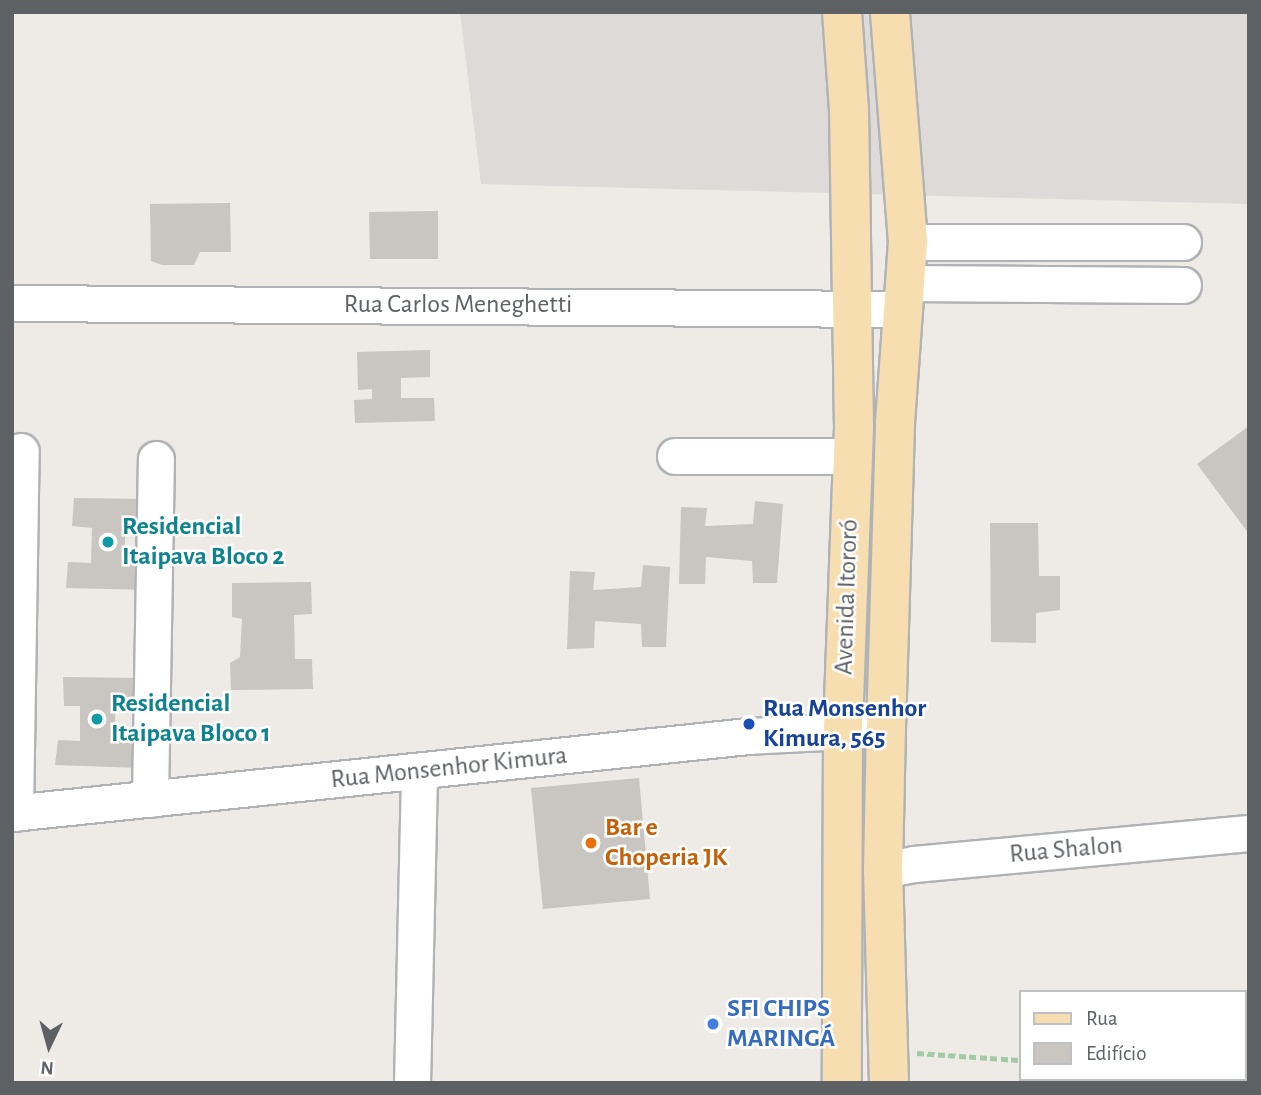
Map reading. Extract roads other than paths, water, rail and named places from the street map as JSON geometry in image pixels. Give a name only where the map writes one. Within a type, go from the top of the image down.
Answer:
[{"type":"main road","name":"Avenida Itororó","points":[[842,12],[849,109],[853,308],[852,456],[842,731],[842,1083]]},
{"type":"main road","name":"Avenida Itororó","points":[[888,1067],[883,870],[886,729],[895,423],[908,242],[890,12]]},
{"type":"street","points":[[908,242],[1183,242]]},
{"type":"street","points":[[997,242],[998,284]]},
{"type":"street","name":"Rua Carlos Meneghetti","points":[[12,303],[853,308],[905,296],[998,284],[1183,285]]},
{"type":"street","points":[[14,813],[21,451]]},
{"type":"street","points":[[675,456],[852,456]]},
{"type":"street","points":[[150,799],[156,459]]},
{"type":"street","name":"Rua Monsenhor Kimura","points":[[14,813],[748,736],[886,729]]},
{"type":"street","points":[[412,1083],[419,771]]},
{"type":"street","name":"Rua Shalon","points":[[883,870],[1249,833]]},
{"type":"place","name":"Residencial Itaipava Bloco 2","points":[[108,542]]},
{"type":"place","name":"Residencial Itaipava Bloco 1","points":[[97,719]]},
{"type":"place","name":"Rua Monsenhor Kimura, 565","points":[[749,724]]},
{"type":"place","name":"Bar e Choperia JK","points":[[591,843]]},
{"type":"place","name":"SFI CHIPS MARINGÁ","points":[[713,1024]]}]
